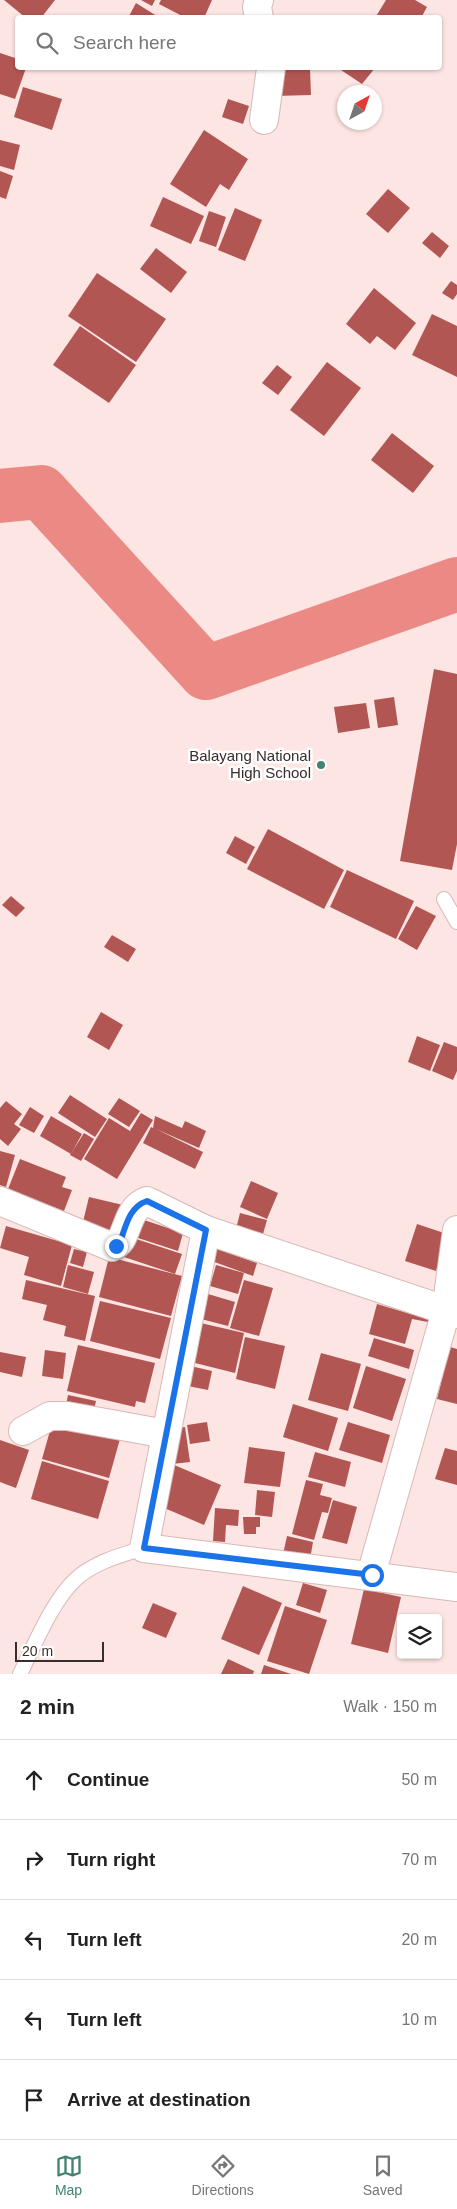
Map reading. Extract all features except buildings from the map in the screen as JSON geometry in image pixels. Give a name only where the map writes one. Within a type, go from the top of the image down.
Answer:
[{"type":"street","points":[[258,15],[257,7],[259,0]]},
{"type":"street","points":[[264,120],[271,70]]},
{"type":"street","points":[[0,1201],[112,1247],[120,1242],[133,1210],[138,1204],[147,1201],[206,1230],[451,1313]]},
{"type":"street","points":[[206,1230],[144,1548],[457,1587]]},
{"type":"street","points":[[372,1575],[451,1313],[457,1230]]},
{"type":"street","points":[[23,1431],[50,1416],[66,1416],[166,1434]]},
{"type":"lane","points":[[444,899],[457,922]]},
{"type":"lane","points":[[20,1674],[49,1615],[77,1578],[108,1559],[144,1548]]},
{"type":"waterway","points":[[0,496],[41,492],[206,673],[457,584]]},
{"type":"place","name":"Balayang National High School","points":[[321,765]]},
{"type":"route","points":[[116,1246],[120,1242],[133,1210],[138,1204],[147,1201],[206,1230],[144,1548],[372,1575]]}]
